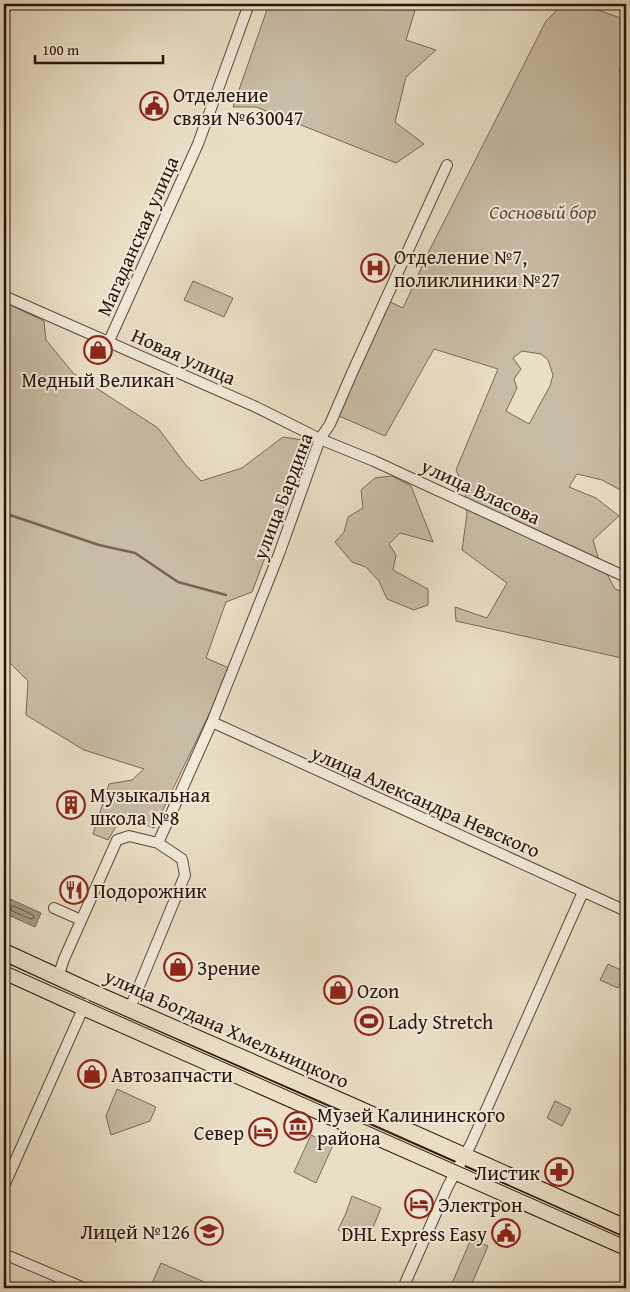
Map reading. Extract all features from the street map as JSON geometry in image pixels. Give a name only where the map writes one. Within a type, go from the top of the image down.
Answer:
[{"type":"highway","name":"улица Богдана Хмельницкого","points":[[4,952],[626,1228]]},
{"type":"highway","name":"улица Богдана Хмельницкого","points":[[4,971],[626,1247]]},
{"type":"street","name":"Магаданская улица","points":[[109,341],[198,144],[249,4]]},
{"type":"street","name":"улица Бардина","points":[[158,843],[212,722],[279,554],[320,440],[330,424],[447,165]]},
{"type":"street","name":"Новая улица","points":[[4,296],[256,407],[320,440]]},
{"type":"street","name":"улица Власова","points":[[320,440],[374,461],[626,577]]},
{"type":"street","name":"улица Александра Невского","points":[[212,722],[626,911]]},
{"type":"street","points":[[58,977],[64,959],[117,840],[129,836],[158,843],[182,859],[185,875],[130,1008]]},
{"type":"street","points":[[404,1288],[448,1186],[465,1156],[583,892]]},
{"type":"street","points":[[54,908],[81,920]]},
{"type":"street","points":[[4,1186],[91,992]]},
{"type":"street","points":[[4,1254],[84,1288]]},
{"type":"green space","points":[[269,4],[417,4],[406,40],[436,50],[406,77],[395,122],[424,144],[396,163],[256,107],[233,107]]},
{"type":"green space","name":"Сосновый бор","points":[[563,4],[581,4],[626,20],[626,53],[619,70],[626,82],[626,493],[602,480],[577,474],[569,487],[596,498],[619,516],[593,540],[598,557],[615,589],[626,593],[626,659],[456,621],[455,607],[487,618],[507,583],[462,550],[467,514],[465,491],[456,470],[498,369],[434,349],[385,436],[339,416],[388,301],[403,308],[429,251],[546,21]],"holes":[[[522,351],[541,354],[548,360],[553,375],[550,386],[529,424],[506,411],[517,388],[514,379],[521,369],[513,358]]]},
{"type":"green space","points":[[193,281],[233,298],[224,317],[184,300]]},
{"type":"green space","points":[[4,302],[44,321],[46,340],[73,373],[158,428],[185,464],[201,481],[242,468],[283,437],[309,441],[252,592],[226,602],[206,658],[231,669],[154,828],[122,816],[108,840],[93,834],[109,784],[132,780],[144,769],[84,750],[26,715],[28,681],[4,657]]},
{"type":"green space","points":[[392,476],[411,486],[433,542],[400,533],[389,544],[396,555],[393,570],[428,589],[428,605],[414,610],[387,599],[379,581],[366,567],[352,562],[335,542],[344,532],[348,517],[363,508],[361,490],[375,478]]},
{"type":"green space","points":[[608,964],[625,972],[618,988],[600,980]]},
{"type":"green space","points":[[117,1089],[156,1107],[150,1121],[111,1135],[106,1116]]},
{"type":"green space","points":[[555,1101],[571,1109],[562,1126],[547,1118]]},
{"type":"green space","points":[[311,1135],[333,1145],[316,1183],[294,1172]]},
{"type":"green space","points":[[352,1196],[381,1208],[367,1242],[338,1230]]},
{"type":"green space","points":[[471,1239],[488,1246],[470,1288],[450,1288]]},
{"type":"green space","points":[[161,1263],[218,1288],[150,1288]]},
{"type":"water","points":[[10,899],[41,913],[35,927],[4,913]]},
{"type":"waterway","points":[[4,513],[99,545],[135,553],[178,582],[226,595]]},
{"type":"tram line","points":[[4,965],[626,1240]]},
{"type":"place","name":"Отделение связи №630047","points":[[154,106]]},
{"type":"place","name":"Отделение №7, поликлиники №27","points":[[375,268]]},
{"type":"place","name":"Медный Великан","points":[[98,350]]},
{"type":"place","name":"Музыкальная школа №8","points":[[71,805]]},
{"type":"place","name":"Подорожник","points":[[74,890]]},
{"type":"place","name":"Зрение","points":[[178,967]]},
{"type":"place","name":"Ozon","points":[[338,990]]},
{"type":"place","name":"Lady Stretch","points":[[369,1021]]},
{"type":"place","name":"Автозапчасти","points":[[92,1074]]},
{"type":"place","name":"Музей Калининского района","points":[[298,1126]]},
{"type":"place","name":"Север","points":[[263,1132]]},
{"type":"place","name":"Листик","points":[[559,1172]]},
{"type":"place","name":"Электрон","points":[[419,1204]]},
{"type":"place","name":"Лицей №126","points":[[209,1231]]},
{"type":"place","name":"DHL Express Easy","points":[[506,1233]]}]
